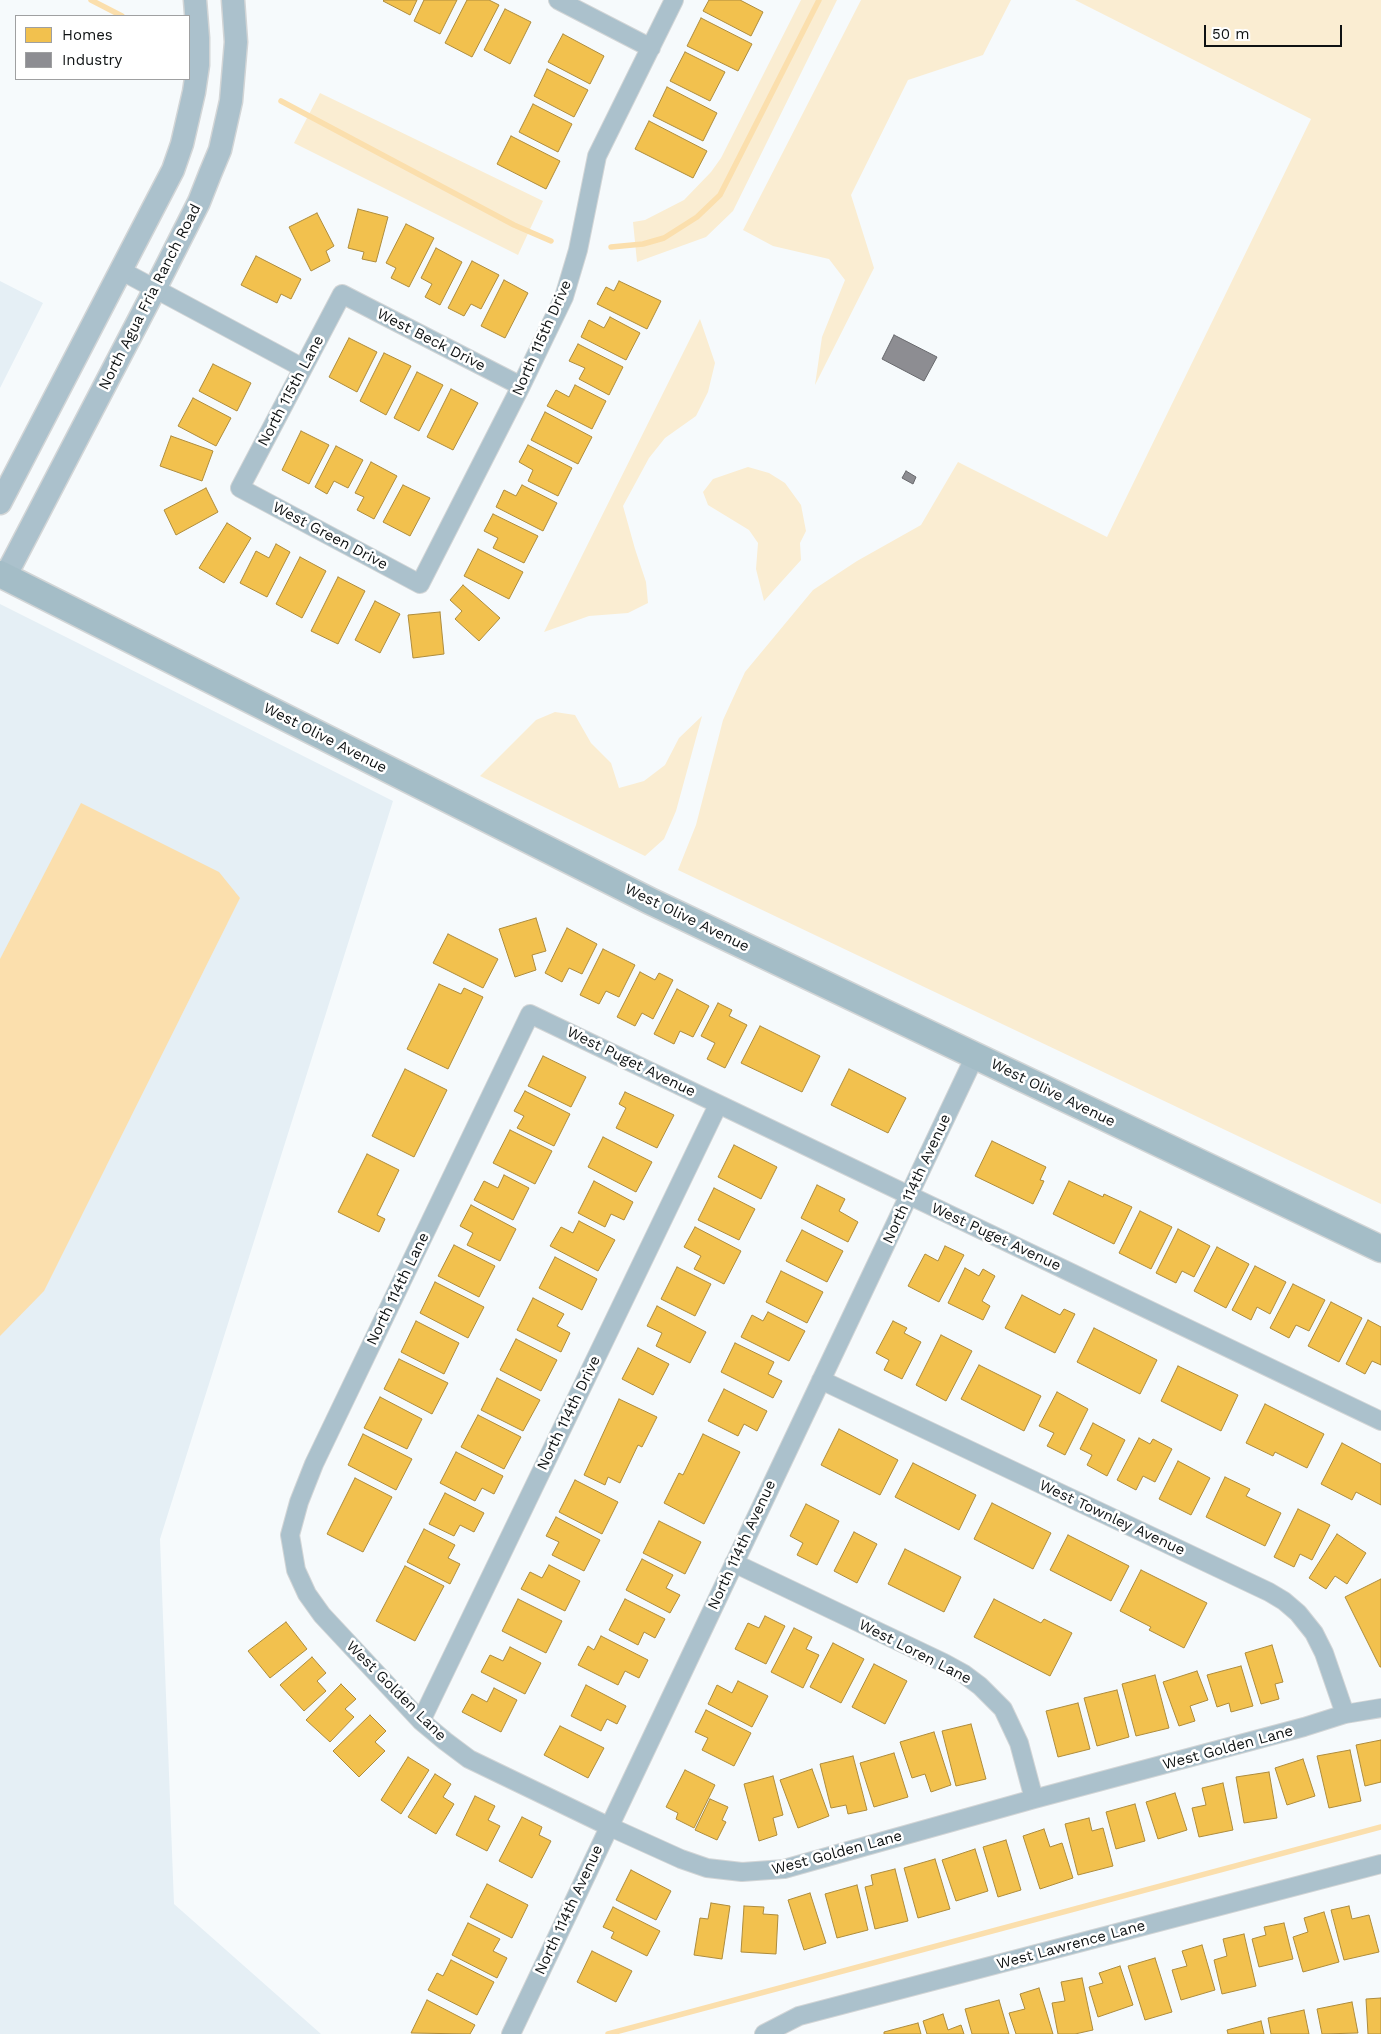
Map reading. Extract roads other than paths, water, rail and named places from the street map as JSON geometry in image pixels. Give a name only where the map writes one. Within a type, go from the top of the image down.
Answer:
[{"type":"main road","name":"West Olive Avenue","points":[[3,575],[642,896],[1381,1249]]},
{"type":"street","points":[[0,503],[163,189],[182,144],[191,112],[198,65],[194,0]]},
{"type":"street","name":"North Agua Fria Ranch Road","points":[[3,575],[155,289],[199,202],[225,134],[231,101],[236,54],[233,0]]},
{"type":"street","points":[[558,0],[651,48]]},
{"type":"street","name":"North 115th Drive","points":[[420,584],[564,297],[578,250],[597,156],[674,0]]},
{"type":"street","points":[[120,270],[303,368]]},
{"type":"street","name":"West Beck Drive","points":[[342,294],[521,386]]},
{"type":"street","name":"North 115th Lane","points":[[240,488],[342,294]]},
{"type":"street","name":"West Green Drive","points":[[240,488],[420,584]]},
{"type":"street","name":"West Puget Avenue","points":[[530,1014],[1381,1421]]},
{"type":"street","name":"North 114th Lane","points":[[296,1570],[290,1535],[306,1483],[530,1014]]},
{"type":"street","name":"North 114th Avenue","points":[[511,2034],[608,1826],[976,1056]]},
{"type":"street","name":"North 114th Drive","points":[[421,1721],[718,1105]]},
{"type":"street","name":"West Townley Avenue","points":[[821,1380],[1269,1592],[1284,1601],[1298,1613],[1314,1633],[1324,1654],[1345,1714]]},
{"type":"street","name":"West Loren Lane","points":[[734,1563],[944,1663],[980,1686],[1003,1709],[1019,1743],[1034,1800]]},
{"type":"street","name":"West Golden Lane","points":[[296,1570],[307,1594],[322,1615],[421,1721],[469,1759],[608,1826],[681,1859],[706,1868],[742,1872],[784,1870],[1304,1727],[1345,1714],[1381,1708]]},
{"type":"street","name":"West Lawrence Lane","points":[[764,2034],[799,2016],[1381,1864]]},
{"type":"waterway","points":[[91,0],[120,15]]},
{"type":"waterway","points":[[611,247],[643,244],[664,238],[697,217],[720,195],[819,0]]},
{"type":"waterway","points":[[281,101],[514,225],[551,241]]},
{"type":"waterway","points":[[608,2034],[1381,1827]]}]
